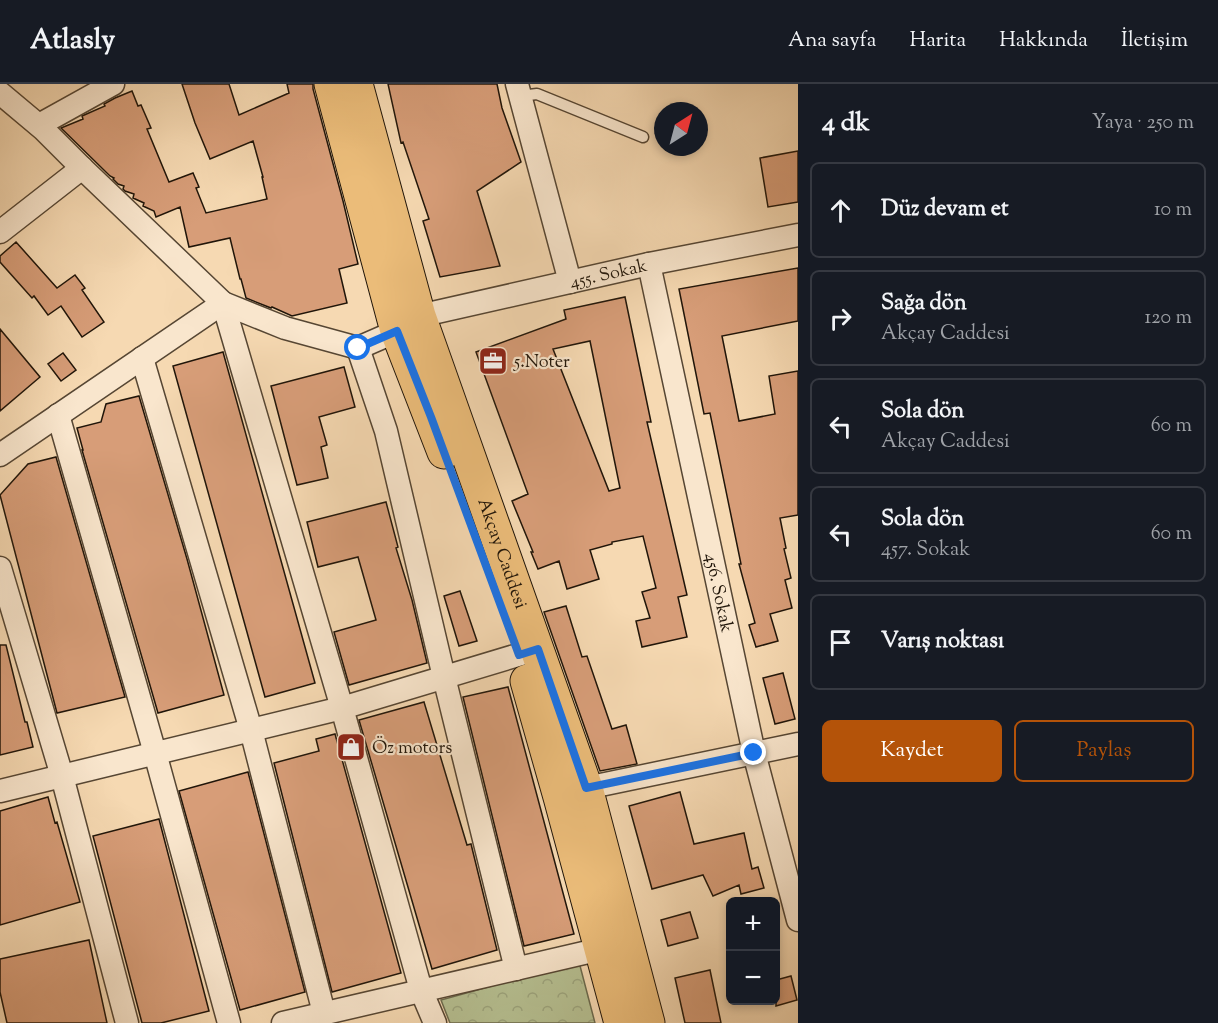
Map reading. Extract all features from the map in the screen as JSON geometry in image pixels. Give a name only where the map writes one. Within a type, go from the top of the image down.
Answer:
[{"type":"main road","name":"Akçay Caddesi","points":[[331,84],[408,324]]},
{"type":"main road","name":"Akçay Caddesi","points":[[356,84],[408,324],[431,417],[586,788],[648,1023]]},
{"type":"main road","name":"Akçay Caddesi","points":[[529,652],[560,797],[621,1023]]},
{"type":"street","points":[[39,125],[112,84]]},
{"type":"street","points":[[519,90],[570,282]]},
{"type":"street","points":[[0,93],[39,125],[223,303],[285,328],[358,348],[386,430],[516,969]]},
{"type":"street","points":[[0,232],[82,168]]},
{"type":"street","name":"455. Sokak","points":[[358,348],[408,324],[570,282],[798,235]]},
{"type":"street","name":"456. Sokak","points":[[649,264],[754,753],[798,920]]},
{"type":"street","points":[[0,455],[223,303]]},
{"type":"street","points":[[223,303],[342,708],[421,990],[435,1023]]},
{"type":"street","points":[[142,358],[251,730],[324,1013]]},
{"type":"street","points":[[58,415],[155,753],[229,1023]]},
{"type":"street","points":[[0,568],[62,776],[127,1023]]},
{"type":"street","points":[[0,790],[342,708],[529,652]]},
{"type":"street","points":[[586,788],[798,744]]},
{"type":"street","points":[[283,1023],[601,949]]},
{"type":"lane","points":[[519,90],[537,94],[643,137]]},
{"type":"green space","points":[[579,962],[595,1023],[450,1023],[441,1000]]},
{"type":"building","points":[[182,84],[229,84],[239,115],[289,93],[287,84],[313,84],[358,264],[339,269],[347,303],[292,316],[246,298],[230,238],[189,247],[180,207],[156,217],[154,211],[133,198],[134,194],[125,191],[124,186],[118,184],[61,128],[83,119],[82,116],[132,91],[151,128],[147,129],[169,182],[193,173],[206,213],[267,199],[253,141],[210,159]]},
{"type":"building","points":[[388,84],[497,84],[502,108],[521,162],[477,191],[500,266],[440,277],[423,221],[429,219],[403,142],[401,143]]},
{"type":"building","points":[[798,151],[798,202],[768,207],[760,158]]},
{"type":"building","points":[[16,242],[57,288],[75,275],[85,288],[82,290],[104,322],[82,337],[61,306],[48,315],[34,296],[32,298],[0,262],[0,256]]},
{"type":"building","points":[[798,268],[798,321],[722,336],[739,421],[775,414],[769,376],[798,371],[798,515],[780,518],[791,578],[785,580],[792,608],[770,614],[778,641],[756,647],[749,625],[755,623],[739,564],[741,564],[710,413],[704,414],[679,289]]},
{"type":"building","points":[[625,297],[651,422],[647,422],[687,595],[678,597],[687,637],[642,647],[636,621],[650,618],[642,592],[656,588],[643,536],[612,542],[612,544],[590,550],[599,579],[567,589],[559,561],[538,569],[531,552],[533,552],[512,501],[528,494],[476,352],[566,319],[564,310]],"holes":[[[590,341],[620,488],[609,491],[553,349]]]},
{"type":"building","points":[[0,329],[40,377],[0,411]]},
{"type":"building","points":[[223,352],[315,683],[265,697],[173,366]]},
{"type":"building","points":[[63,353],[76,370],[61,381],[48,364]]},
{"type":"building","points":[[344,367],[355,407],[319,417],[327,445],[321,447],[328,478],[297,485],[271,386]]},
{"type":"building","points":[[139,396],[224,695],[158,713],[77,428],[101,422],[106,404]]},
{"type":"building","points":[[56,457],[125,697],[57,713],[0,495],[28,464]]},
{"type":"building","points":[[386,502],[427,663],[349,685],[334,632],[376,620],[358,557],[318,567],[307,522]]},
{"type":"building","points":[[460,591],[477,641],[459,646],[444,596]]},
{"type":"building","points":[[566,606],[582,657],[587,656],[612,729],[626,725],[637,764],[600,771],[544,612]]},
{"type":"building","points":[[0,645],[6,645],[33,747],[0,755]]},
{"type":"building","points":[[783,673],[795,719],[775,724],[763,678]]},
{"type":"building","points":[[508,687],[574,934],[524,946],[463,697]]},
{"type":"building","points":[[424,702],[467,845],[471,844],[497,950],[432,969],[359,720]]},
{"type":"building","points":[[335,734],[401,973],[332,992],[274,763],[319,751],[316,739]]},
{"type":"building","points":[[248,772],[305,992],[240,1010],[179,791]]},
{"type":"building","points":[[680,792],[694,844],[744,833],[752,869],[758,867],[764,888],[741,894],[739,885],[713,896],[703,875],[652,889],[629,806]]},
{"type":"building","points":[[48,797],[80,902],[0,925],[0,811]]},
{"type":"building","points":[[159,819],[209,1011],[161,1023],[142,1023],[93,836]]},
{"type":"building","points":[[690,912],[698,938],[668,946],[661,920]]},
{"type":"building","points":[[89,940],[107,1023],[7,1023],[0,992],[0,959]]},
{"type":"building","points":[[710,970],[721,1023],[685,1023],[675,978]]},
{"type":"building","points":[[791,976],[797,1000],[780,1005],[780,979]]},
{"type":"place","name":"5.Noter","points":[[493,361]]},
{"type":"place","name":"Öz motors","points":[[351,747]]},
{"type":"route","points":[[358,348],[397,331],[519,655],[538,649],[586,788],[754,753]]}]
